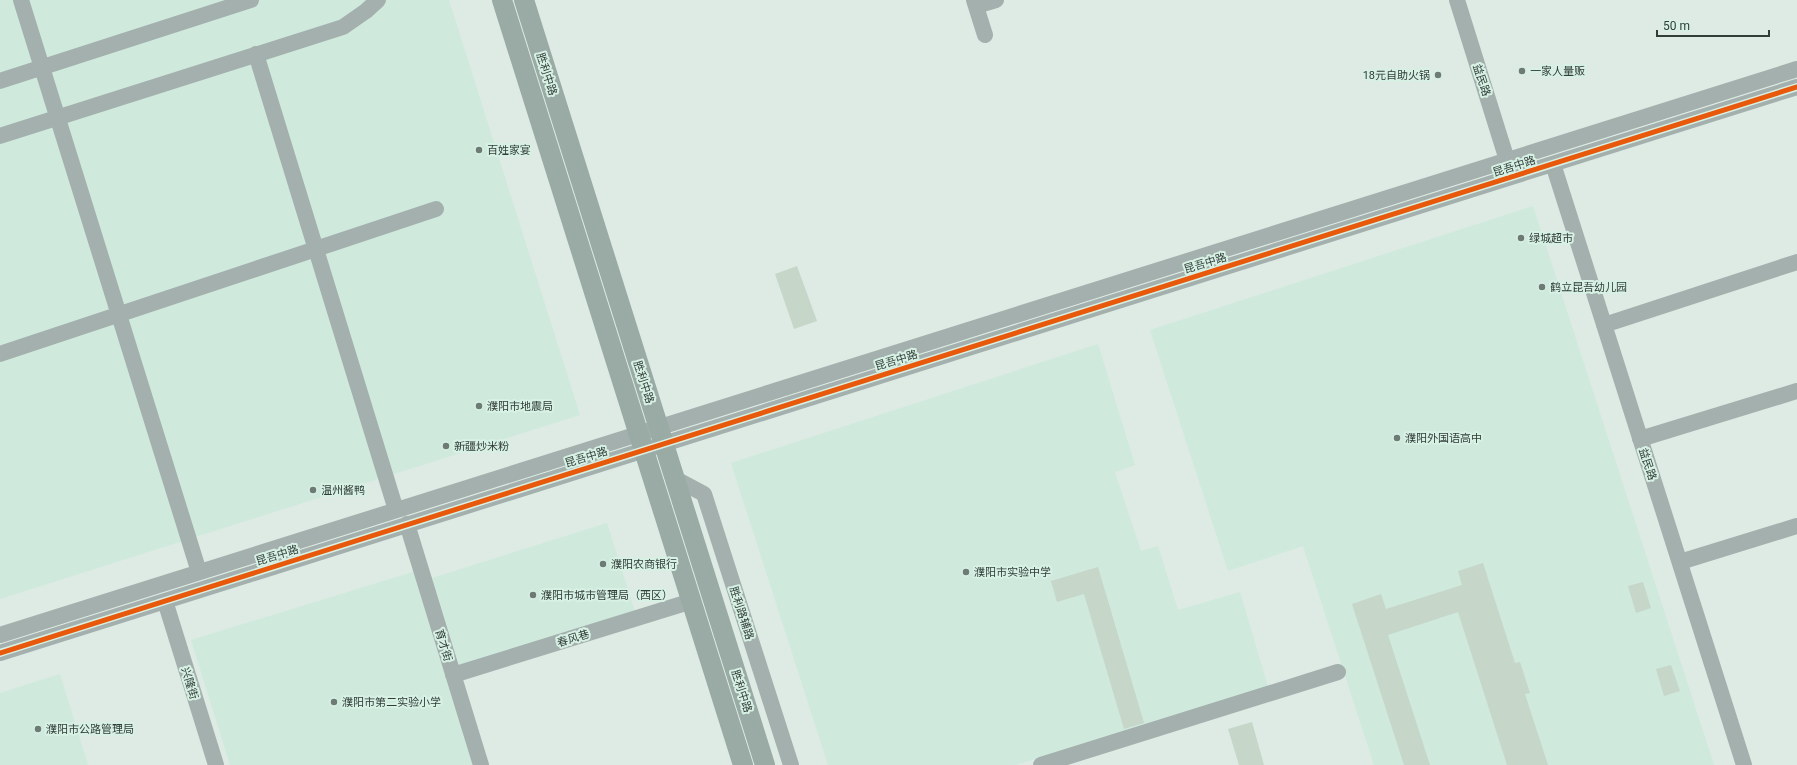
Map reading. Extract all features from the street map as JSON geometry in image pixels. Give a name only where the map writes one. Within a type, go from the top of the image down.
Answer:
[{"type":"main road","name":"胜利中路","points":[[502,0],[743,765]]},
{"type":"main road","name":"胜利中路","points":[[524,0],[765,765]]},
{"type":"street","points":[[22,0],[199,572]]},
{"type":"street","points":[[0,81],[251,0]]},
{"type":"street","points":[[0,136],[343,27],[366,11],[378,0]]},
{"type":"street","points":[[985,35],[975,3],[996,0]]},
{"type":"street","name":"益民路","points":[[1457,0],[1507,160]]},
{"type":"street","points":[[256,54],[396,510]]},
{"type":"street","name":"昆吾中路","points":[[0,653],[407,524],[661,435],[1507,160],[1797,68]]},
{"type":"street","name":"昆吾中路","points":[[661,435],[1553,164],[1797,87]]},
{"type":"street","name":"益民路","points":[[1553,164],[1744,765]]},
{"type":"street","points":[[0,354],[436,209]]},
{"type":"street","points":[[1604,324],[1797,262]]},
{"type":"street","points":[[1640,439],[1797,391]]},
{"type":"street","name":"昆吾中路","points":[[0,635],[396,510],[641,442]]},
{"type":"street","name":"胜利路辅路","points":[[674,478],[704,494],[791,765]]},
{"type":"street","name":"育才街","points":[[407,524],[481,765]]},
{"type":"street","points":[[1680,562],[1797,526]]},
{"type":"street","name":"兴隆街","points":[[165,600],[216,765]]},
{"type":"street","name":"春风巷","points":[[453,675],[692,602]]},
{"type":"street","points":[[1041,765],[1338,672]]},
{"type":"shaded area","points":[[0,0],[449,0],[580,415],[0,599]]},
{"type":"shaded area","name":"濮阳外国语高中","points":[[1533,206],[1714,765],[1374,765],[1303,546],[1228,571],[1150,330]]},
{"type":"shaded area","name":"濮阳市实验中学","points":[[1098,344],[1135,465],[1115,472],[1141,551],[1158,546],[1178,610],[1240,592],[1268,687],[1016,765],[828,765],[731,463]]},
{"type":"shaded area","name":"濮阳市城市管理局（西区）","points":[[607,523],[635,612],[460,667],[432,578]]},
{"type":"shaded area","name":"濮阳市第二实验小学","points":[[416,571],[476,765],[230,765],[191,640]]},
{"type":"shaded area","name":"濮阳市公路管理局","points":[[60,674],[88,765],[0,765],[0,693]]},
{"type":"building","points":[[797,266],[817,321],[794,329],[775,274]]},
{"type":"building","points":[[1483,563],[1515,663],[1520,662],[1530,693],[1525,694],[1548,765],[1507,765],[1458,612],[1388,635],[1430,765],[1404,765],[1352,604],[1381,594],[1386,609],[1462,585],[1458,571]]},
{"type":"building","points":[[1098,567],[1144,723],[1124,729],[1084,594],[1057,602],[1051,581]]},
{"type":"building","points":[[1643,582],[1651,608],[1636,613],[1628,586]]},
{"type":"building","points":[[1671,665],[1680,691],[1664,696],[1656,669]]},
{"type":"building","points":[[1252,722],[1264,765],[1239,765],[1228,729]]},
{"type":"cycle path","points":[[0,653],[1797,87]]},
{"type":"place","name":"一家人量贩","points":[[1522,71]]},
{"type":"place","name":"18元自助火锅","points":[[1438,75]]},
{"type":"place","name":"百姓家宴","points":[[479,150]]},
{"type":"place","name":"绿城超市","points":[[1521,238]]},
{"type":"place","name":"鹤立昆吾幼儿园","points":[[1542,287]]},
{"type":"place","name":"濮阳市地震局","points":[[479,406]]},
{"type":"place","name":"濮阳外国语高中","points":[[1397,438]]},
{"type":"place","name":"新疆炒米粉","points":[[446,446]]},
{"type":"place","name":"温州酱鸭","points":[[313,490]]},
{"type":"place","name":"濮阳农商银行","points":[[603,564]]},
{"type":"place","name":"濮阳市实验中学","points":[[966,572]]},
{"type":"place","name":"濮阳市城市管理局（西区）","points":[[533,595]]},
{"type":"place","name":"濮阳市第二实验小学","points":[[334,702]]},
{"type":"place","name":"濮阳市公路管理局","points":[[38,729]]}]
